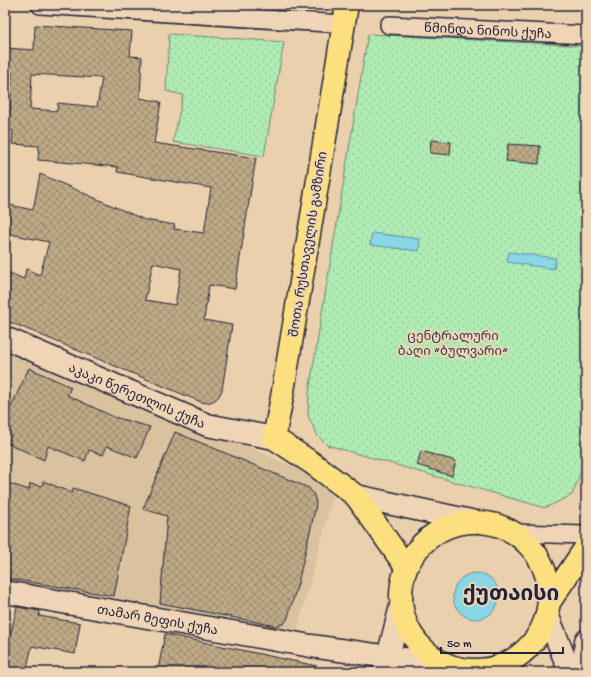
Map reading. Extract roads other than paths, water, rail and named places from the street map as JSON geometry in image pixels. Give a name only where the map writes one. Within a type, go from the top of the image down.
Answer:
[{"type":"main road","name":"შოთა რუსთაველის გამზირი","points":[[274,438],[345,14]]},
{"type":"main road","name":"აკაკი წერეთლის ქუჩა","points":[[5,338],[206,425],[274,438]]},
{"type":"main road","points":[[274,438],[312,463],[356,496],[406,567]]},
{"type":"main road","points":[[356,496],[471,521],[494,524],[515,533],[531,546],[542,562],[548,581],[549,608],[570,672]]},
{"type":"main road","points":[[471,521],[448,526],[428,538],[415,552],[406,567],[401,590],[401,606],[411,635],[432,657],[446,665],[463,670],[503,670],[529,647],[541,632],[549,608],[586,547]]},
{"type":"main road","name":"თამარ მეფის ქუჩა","points":[[5,592],[311,646],[385,664],[446,665]]},
{"type":"main road","points":[[385,664],[401,606]]},
{"type":"main road","points":[[584,672],[586,641]]},
{"type":"street","points":[[40,5],[345,14]]},
{"type":"street","name":"წმინდა ნინოს ქუჩა","points":[[389,25],[586,36]]},
{"type":"street","points":[[515,533],[586,535]]},
{"type":"water","points":[[372,233],[420,239],[419,251],[370,245]]},
{"type":"water","points":[[509,252],[556,258],[554,269],[507,262]]},
{"type":"water","points":[[481,573],[485,574],[495,583],[498,587],[498,605],[489,615],[481,619],[471,619],[463,615],[454,605],[453,591],[457,583],[467,574]]},
{"type":"district","name":"ქუთაისი","points":[[511,593]]},
{"type":"park label","name":"ცენტრალური ბაღი “ბულვარი“","points":[[453,342]]}]
